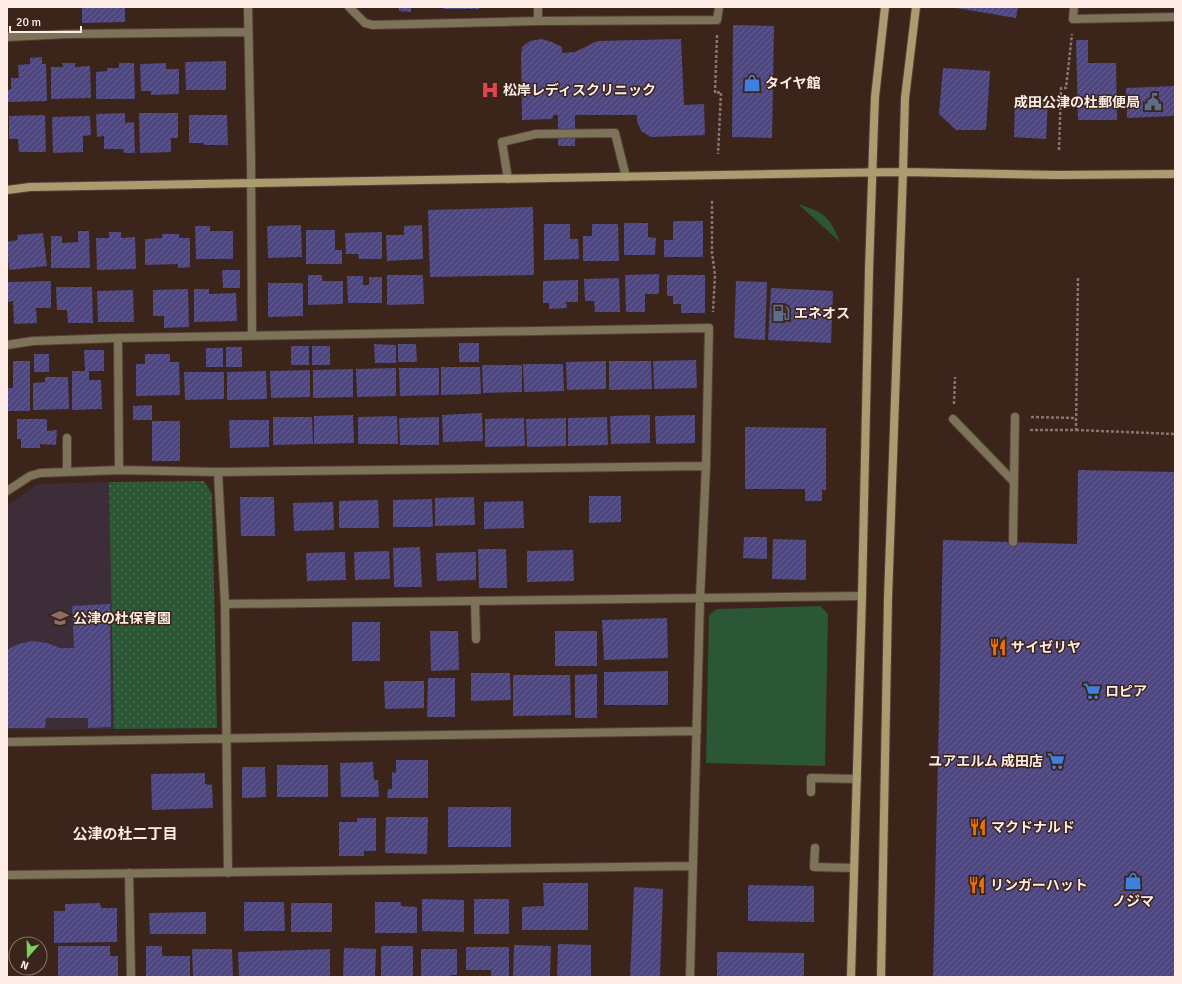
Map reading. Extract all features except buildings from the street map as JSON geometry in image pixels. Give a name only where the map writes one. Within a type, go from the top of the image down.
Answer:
[{"type":"street","points":[[248,7],[252,335]]},
{"type":"street","points":[[350,7],[365,23],[373,25],[538,21],[717,20],[720,7]]},
{"type":"street","points":[[538,7],[538,21]]},
{"type":"street","points":[[851,977],[872,173],[875,97],[885,7]]},
{"type":"street","points":[[881,977],[888,599],[905,98],[916,7]]},
{"type":"street","points":[[1074,7],[1074,19],[1175,17]]},
{"type":"street","points":[[7,37],[68,34],[248,32]]},
{"type":"street","points":[[508,179],[502,142],[536,134],[615,133],[626,177]]},
{"type":"street","points":[[7,190],[30,187],[903,172],[1058,175],[1175,174]]},
{"type":"street","points":[[7,345],[33,341],[118,338],[709,328],[706,466],[700,599],[692,866],[690,977]]},
{"type":"street","points":[[118,338],[119,470]]},
{"type":"street","points":[[1013,542],[1015,417]]},
{"type":"street","points":[[953,419],[1014,482]]},
{"type":"street","points":[[67,438],[67,472]]},
{"type":"street","points":[[7,491],[30,476],[40,473],[119,470],[218,472],[706,466]]},
{"type":"street","points":[[218,472],[225,604],[228,873]]},
{"type":"street","points":[[225,604],[862,596]]},
{"type":"street","points":[[475,601],[476,639]]},
{"type":"street","points":[[7,742],[697,731]]},
{"type":"street","points":[[811,792],[811,778],[857,779]]},
{"type":"street","points":[[815,848],[814,867],[854,868]]},
{"type":"street","points":[[7,875],[692,866]]},
{"type":"street","points":[[129,873],[130,977]]},
{"type":"path","points":[[1060,150],[1061,88],[1066,88],[1074,19]]},
{"type":"path","points":[[717,20],[715,92],[721,92],[718,154]]},
{"type":"path","points":[[709,328],[713,319],[715,276],[712,254],[712,201]]},
{"type":"path","points":[[1076,430],[1078,278]]},
{"type":"path","points":[[953,419],[955,377]]},
{"type":"path","points":[[1015,417],[1076,418]]},
{"type":"path","points":[[1024,430],[1076,430],[1175,434]]},
{"type":"shaded area","name":"公津の杜保育園","points":[[109,482],[114,729],[7,730],[7,507],[38,484]]},
{"type":"green space","points":[[798,204],[825,216],[829,220],[840,242]]},
{"type":"green space","points":[[204,481],[212,494],[217,728],[114,729],[109,482]]},
{"type":"green space","points":[[820,606],[828,614],[825,766],[706,763],[709,615],[717,609]]},
{"type":"place","name":"タイヤ館","points":[[752,83]]},
{"type":"place","name":"松岸レディスクリニック","points":[[490,90]]},
{"type":"place","name":"成田公津の杜郵便局","points":[[1153,102]]},
{"type":"place","name":"エネオス","points":[[781,313]]},
{"type":"place","name":"公津の杜保育園","points":[[60,618]]},
{"type":"place","name":"サイゼリヤ","points":[[998,647]]},
{"type":"place","name":"ロピア","points":[[1092,691]]},
{"type":"place","name":"ユアエルム 成田店","points":[[1056,761]]},
{"type":"place","name":"マクドナルド","points":[[978,827]]},
{"type":"place","name":"ノジマ","points":[[1133,881]]},
{"type":"place","name":"リンガーハット","points":[[977,885]]},
{"type":"district","name":"公津の杜二丁目","points":[[125,834]]}]
